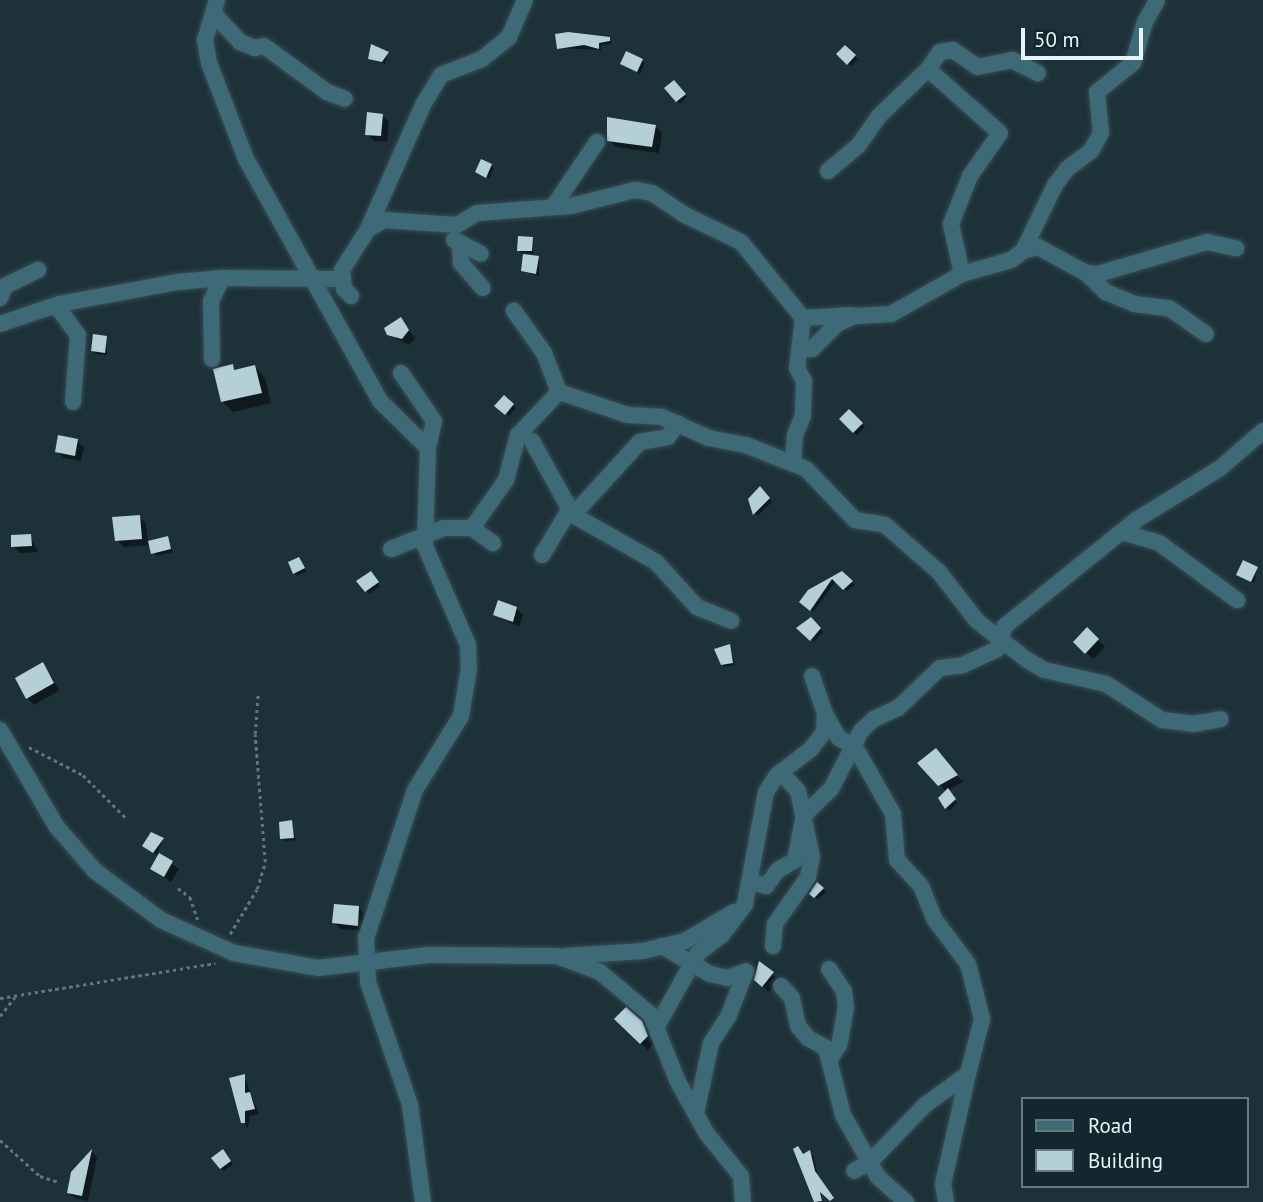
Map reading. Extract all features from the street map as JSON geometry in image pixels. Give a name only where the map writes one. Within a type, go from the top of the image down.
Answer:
[{"type":"street","points":[[351,296],[342,271],[368,229],[423,104],[441,75],[482,59],[509,37],[525,0]]},
{"type":"street","points":[[1023,251],[1055,185],[1067,169],[1091,152],[1101,133],[1097,92],[1133,63],[1145,22],[1157,0]]},
{"type":"street","points":[[215,7],[240,42],[255,48],[264,46],[327,92],[345,99]]},
{"type":"street","points":[[215,7],[205,40],[220,100],[309,280],[323,296],[380,401],[423,443]]},
{"type":"street","points":[[828,171],[858,146],[878,117],[928,69],[940,51],[953,50],[977,66],[1012,60],[1038,73]]},
{"type":"street","points":[[928,69],[1000,133],[970,176],[951,224],[962,274]]},
{"type":"street","points":[[555,204],[597,142]]},
{"type":"street","points":[[368,229],[384,220],[412,219],[439,226],[457,225],[477,213],[555,204],[571,206],[635,190],[652,193],[683,214],[741,242],[803,318],[797,368],[804,381],[803,416],[795,435],[793,463]]},
{"type":"street","points":[[439,226],[460,245],[481,254]]},
{"type":"street","points":[[1086,274],[1098,274],[1207,242],[1236,248]]},
{"type":"street","points":[[460,245],[461,263],[483,288]]},
{"type":"street","points":[[803,318],[891,314],[962,274],[1011,260],[1023,251],[1038,247],[1086,274],[1106,292],[1135,304],[1169,308],[1206,334]]},
{"type":"street","points":[[0,298],[5,286],[38,270]]},
{"type":"street","points":[[0,324],[56,305],[222,278],[344,279]]},
{"type":"street","points":[[212,359],[211,301],[222,278]]},
{"type":"street","points":[[56,305],[78,335],[73,401]]},
{"type":"street","points":[[514,311],[544,353],[559,392]]},
{"type":"street","points":[[800,349],[813,349],[837,324],[854,316]]},
{"type":"street","points":[[401,373],[425,406],[425,546],[435,575],[468,645],[468,680],[461,716],[415,790],[388,862],[369,925],[368,982],[410,1105],[423,1202]]},
{"type":"street","points":[[559,392],[628,415],[662,417],[806,469],[855,520],[885,524],[939,572],[977,621],[1044,670],[1106,684],[1162,720],[1193,724],[1221,719]]},
{"type":"street","points":[[472,528],[506,481],[518,435],[559,392]]},
{"type":"street","points":[[542,555],[572,512],[640,442],[668,438],[678,423]]},
{"type":"street","points":[[752,882],[766,886],[794,860],[804,815],[831,789],[855,747],[861,730],[890,708],[898,708],[940,668],[982,657],[997,649],[1005,626],[1125,533],[1136,520],[1219,469],[1263,431]]},
{"type":"street","points":[[532,441],[572,512],[656,562],[696,607],[731,621]]},
{"type":"street","points":[[391,549],[444,528],[472,528],[493,543]]},
{"type":"street","points":[[1125,533],[1159,543],[1237,600]]},
{"type":"street","points":[[812,676],[825,714],[838,738],[855,747],[893,814],[897,860],[921,886],[935,920],[968,964],[976,985],[982,1019],[943,1184],[946,1202]]},
{"type":"street","points":[[657,1026],[694,961],[722,935],[745,904],[752,882],[760,814],[766,792],[780,772],[811,749],[824,732],[825,714]]},
{"type":"street","points":[[2,734],[56,826],[94,871],[136,905],[202,940],[241,955],[308,967],[367,965],[428,955],[557,956],[662,946],[685,942],[745,904]]},
{"type":"street","points":[[773,946],[775,925],[807,877],[812,857],[798,791],[780,772]]},
{"type":"street","points":[[662,946],[694,961],[709,974],[727,978],[746,971],[729,1017],[711,1043],[696,1113]]},
{"type":"street","points":[[557,956],[600,972],[627,991],[657,1026],[678,1082],[696,1113],[736,1166],[743,1202]]},
{"type":"street","points":[[829,969],[844,991],[846,1007],[838,1045],[830,1059]]},
{"type":"street","points":[[781,986],[792,998],[798,1026],[808,1038],[826,1048],[843,1115],[878,1177],[906,1202]]},
{"type":"street","points":[[854,1171],[870,1162],[925,1105],[968,1074]]},
{"type":"path","points":[[219,947],[244,913],[265,862],[255,734],[258,693]]},
{"type":"path","points":[[2,734],[83,775],[127,819]]},
{"type":"path","points":[[178,888],[190,897],[202,940]]},
{"type":"path","points":[[0,998],[115,977],[200,968],[241,955]]},
{"type":"path","points":[[0,1016],[15,997]]},
{"type":"path","points":[[0,1140],[40,1176],[58,1182]]},
{"type":"building","points":[[568,32],[610,37],[610,41],[599,43],[599,49],[584,45],[557,49],[555,34]]},
{"type":"building","points":[[371,44],[389,52],[382,62],[368,59]]},
{"type":"building","points":[[845,45],[856,55],[847,65],[836,54]]},
{"type":"building","points":[[626,51],[643,59],[637,72],[620,64]]},
{"type":"building","points":[[674,80],[686,94],[676,102],[664,88]]},
{"type":"building","points":[[367,112],[383,114],[381,136],[365,135]]},
{"type":"building","points":[[607,117],[656,125],[652,147],[607,141]]},
{"type":"building","points":[[481,159],[492,164],[486,178],[475,172]]},
{"type":"building","points":[[518,236],[533,237],[532,251],[517,251]]},
{"type":"building","points":[[523,254],[539,256],[536,274],[521,271]]},
{"type":"building","points":[[401,317],[409,330],[402,339],[387,335],[384,328]]},
{"type":"building","points":[[93,334],[107,336],[105,353],[91,351]]},
{"type":"building","points":[[233,364],[234,370],[255,365],[262,393],[221,402],[213,369]]},
{"type":"building","points":[[504,395],[514,404],[505,415],[494,406]]},
{"type":"building","points":[[849,409],[863,423],[853,433],[839,419]]},
{"type":"building","points":[[58,435],[78,439],[75,456],[55,452]]},
{"type":"building","points":[[760,486],[770,498],[753,515],[748,499]]},
{"type":"building","points":[[140,515],[142,539],[115,541],[112,517]]},
{"type":"building","points":[[31,534],[32,546],[11,547],[11,535]]},
{"type":"building","points":[[168,536],[171,549],[151,554],[148,541]]},
{"type":"building","points":[[299,557],[305,568],[293,574],[288,562]]},
{"type":"building","points":[[1243,560],[1258,567],[1251,582],[1236,575]]},
{"type":"building","points":[[371,571],[379,582],[365,592],[356,581]]},
{"type":"building","points":[[842,571],[853,581],[843,590],[832,579],[810,611],[799,602],[808,590]]},
{"type":"building","points":[[498,600],[517,607],[513,622],[493,615]]},
{"type":"building","points":[[811,617],[821,628],[810,641],[796,628]]},
{"type":"building","points":[[1087,627],[1099,639],[1085,654],[1073,642]]},
{"type":"building","points":[[730,644],[733,663],[721,665],[714,649]]},
{"type":"building","points":[[43,662],[54,683],[26,699],[15,678]]},
{"type":"building","points":[[936,748],[958,775],[938,786],[917,763]]},
{"type":"building","points":[[948,788],[956,799],[945,809],[938,798]]},
{"type":"building","points":[[292,820],[294,838],[280,839],[279,822]]},
{"type":"building","points":[[151,832],[164,838],[153,853],[142,846]]},
{"type":"building","points":[[159,853],[173,861],[164,877],[150,869]]},
{"type":"building","points":[[817,882],[824,888],[814,898],[809,894]]},
{"type":"building","points":[[334,904],[359,906],[358,926],[332,923]]},
{"type":"building","points":[[759,961],[774,972],[762,987],[754,980]]},
{"type":"building","points":[[626,1007],[642,1021],[648,1036],[640,1044],[614,1019]]},
{"type":"building","points":[[245,1074],[245,1093],[250,1092],[255,1109],[245,1111],[245,1123],[241,1123],[229,1078]]},
{"type":"building","points":[[798,1146],[803,1154],[810,1150],[815,1171],[834,1198],[830,1201],[820,1192],[822,1201],[814,1202],[793,1149]]},
{"type":"building","points":[[92,1149],[82,1196],[67,1193],[71,1172]]},
{"type":"building","points":[[223,1149],[231,1161],[220,1169],[211,1158]]}]
